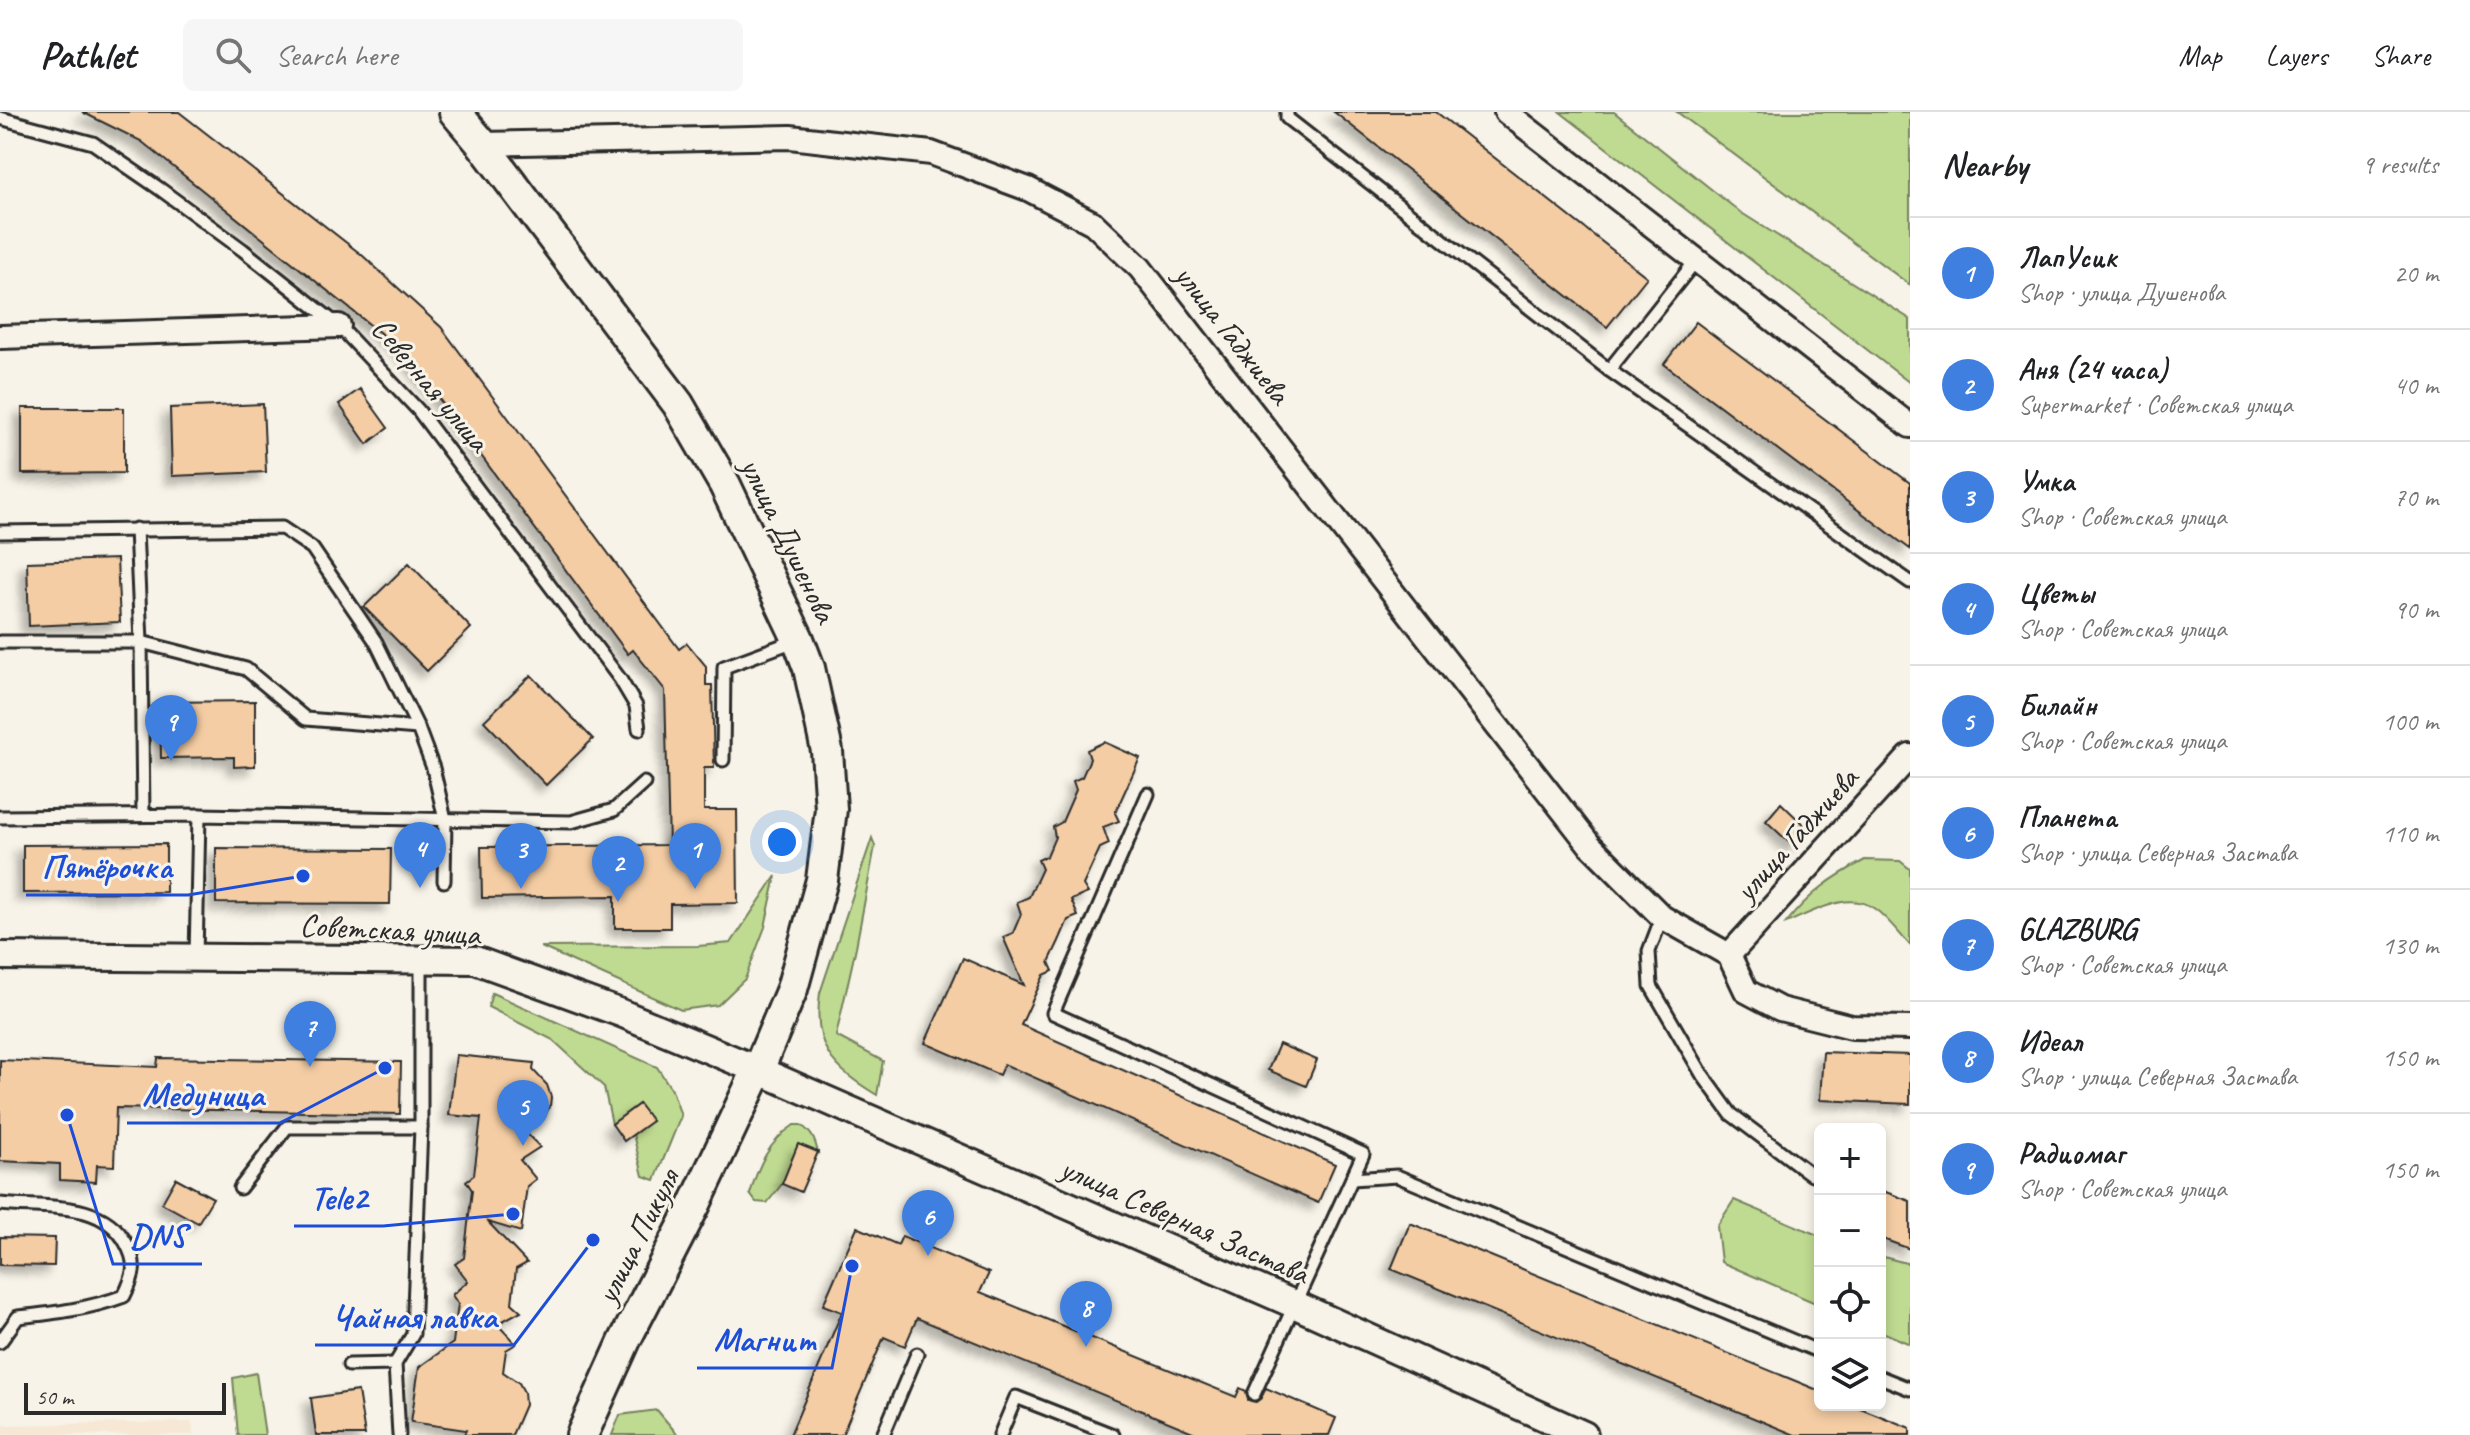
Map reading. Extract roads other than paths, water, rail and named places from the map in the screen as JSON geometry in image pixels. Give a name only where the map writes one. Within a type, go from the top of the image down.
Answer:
[{"type":"main road","name":"улица Душенова","points":[[455,112],[678,404],[725,485],[809,668],[827,751],[831,809],[822,880],[792,989],[758,1070]]},
{"type":"main road","name":"улица Пикуля","points":[[582,1435],[625,1340],[694,1206],[758,1070]]},
{"type":"street","points":[[1506,112],[1910,426]]},
{"type":"street","name":"улица Гаджиева","points":[[482,144],[790,137],[931,153],[1028,189],[1093,223],[1140,268],[1589,844],[1662,917],[1729,955],[1910,756]]},
{"type":"street","name":"Северная улица","points":[[0,337],[339,326]]},
{"type":"street","points":[[1729,955],[1746,991],[1780,1009],[1852,1027],[1910,1028]]},
{"type":"street","name":"Советская улица","points":[[0,956],[475,960],[621,1013],[758,1070]]},
{"type":"street","name":"улица Северная Застава","points":[[758,1070],[1296,1305],[1584,1435]]},
{"type":"lane","points":[[1287,112],[1287,118],[1609,370],[1910,582]]},
{"type":"lane","points":[[0,118],[93,143],[243,250],[339,326]]},
{"type":"lane","points":[[1609,370],[1697,259]]},
{"type":"lane","name":"Северная улица","points":[[339,326],[418,410],[620,679],[636,706],[639,729]]},
{"type":"lane","points":[[0,532],[282,528],[312,548],[376,642],[418,728],[433,768],[445,819],[444,881]]},
{"type":"lane","points":[[136,529],[143,815]]},
{"type":"lane","points":[[723,760],[724,667],[798,639]]},
{"type":"lane","points":[[0,642],[141,642],[246,669],[306,719],[418,728]]},
{"type":"lane","points":[[0,817],[199,815],[571,822],[614,810],[644,783]]},
{"type":"lane","points":[[1148,794],[1053,1013],[1363,1154],[1254,1394]]},
{"type":"lane","points":[[196,958],[199,815]]},
{"type":"lane","points":[[1662,917],[1649,951],[1651,986],[1702,1074],[1731,1114],[1812,1175]]},
{"type":"lane","points":[[399,1435],[395,1364],[413,1334],[421,1127],[421,959]]},
{"type":"lane","points":[[240,1188],[287,1127],[421,1127]]},
{"type":"lane","points":[[1352,1179],[1397,1176],[1814,1350]]},
{"type":"lane","points":[[0,1204],[80,1210],[102,1217],[122,1235],[134,1257],[134,1276],[124,1296],[80,1310],[18,1317],[0,1342]]},
{"type":"lane","points":[[883,1435],[917,1354]]},
{"type":"lane","points":[[349,1365],[395,1364]]},
{"type":"lane","points":[[1886,1379],[1910,1389]]},
{"type":"lane","points":[[1000,1435],[1016,1397],[1113,1435]]},
{"type":"place","name":"Радиомаг","points":[[171,761]]},
{"type":"place","name":"Пятёрочка","points":[[303,876]]},
{"type":"place","name":"Цветы","points":[[420,888]]},
{"type":"place","name":"Умка","points":[[521,889]]},
{"type":"place","name":"ЛапУсик","points":[[695,889]]},
{"type":"place","name":"Аня (24 часа)","points":[[618,902]]},
{"type":"place","name":"GLAZBURG","points":[[310,1067]]},
{"type":"place","name":"Медуница","points":[[385,1068]]},
{"type":"place","name":"DNS","points":[[67,1115]]},
{"type":"place","name":"Билайн","points":[[523,1146]]},
{"type":"place","name":"Tele2","points":[[513,1214]]},
{"type":"place","name":"Чайная лавка","points":[[593,1240]]},
{"type":"place","name":"Планета","points":[[928,1256]]},
{"type":"place","name":"Магнит","points":[[852,1266]]},
{"type":"place","name":"Идеал","points":[[1086,1347]]}]
